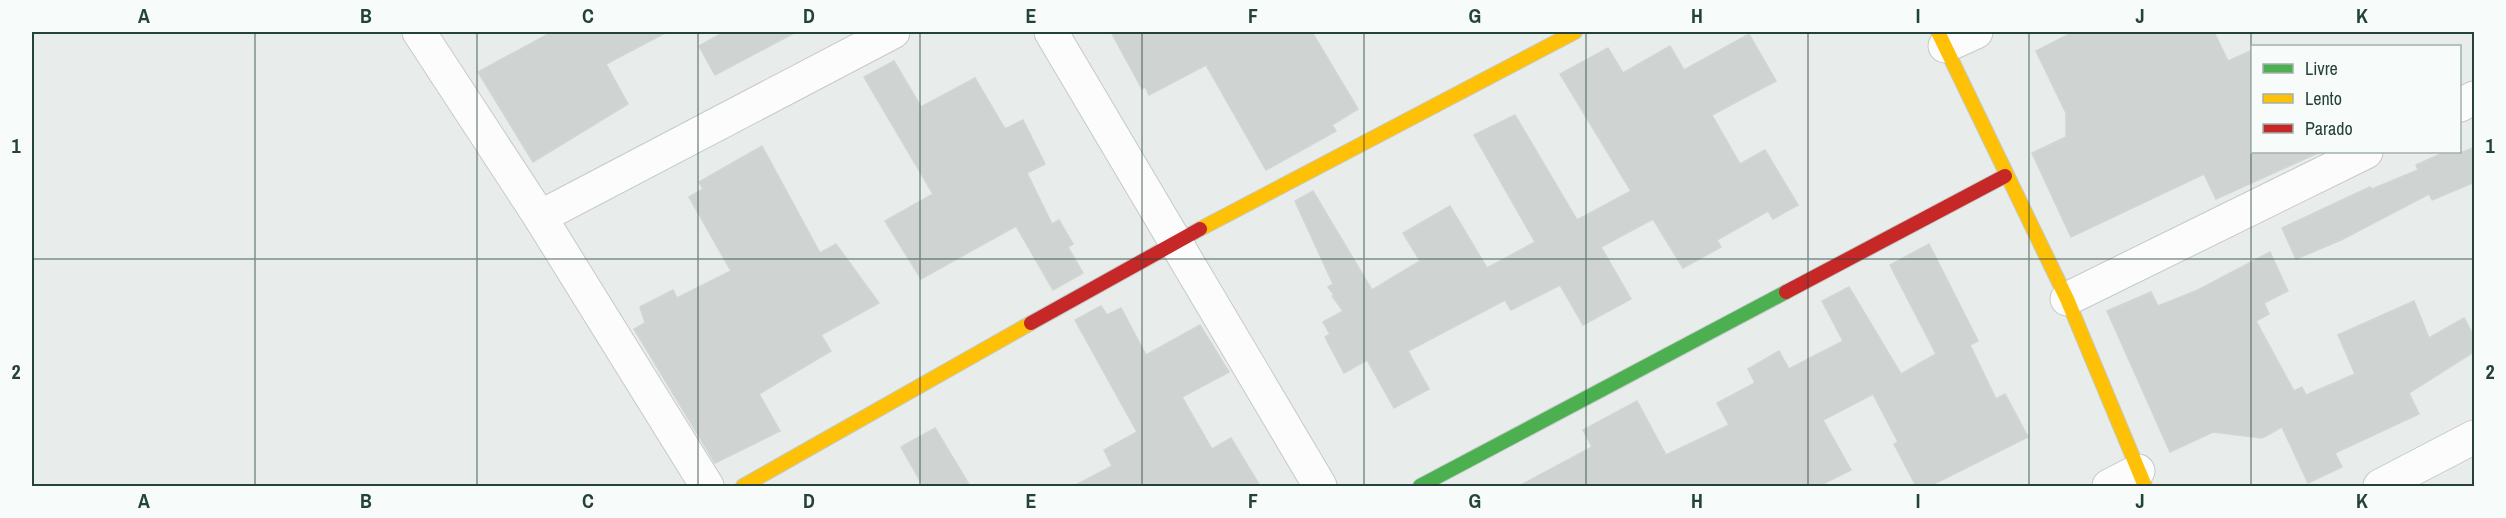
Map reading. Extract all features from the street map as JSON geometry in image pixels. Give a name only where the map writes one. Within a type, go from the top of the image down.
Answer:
[{"type":"street","points":[[419,32],[540,217],[707,486]]},
{"type":"street","points":[[540,217],[893,32]]},
{"type":"street","points":[[1051,32],[1320,486]]},
{"type":"street","points":[[742,486],[1176,242],[1575,32]]},
{"type":"street","points":[[1976,32],[1942,39],[2067,299],[2142,479],[2109,486]]},
{"type":"street","points":[[2461,105],[2475,98]]},
{"type":"street","points":[[2067,299],[2364,153]]},
{"type":"street","points":[[1420,486],[2006,176]]},
{"type":"street","points":[[2380,486],[2475,437]]},
{"type":"building","points":[[552,32],[667,32],[606,64],[628,104],[533,162],[478,72]]},
{"type":"building","points":[[724,32],[796,32],[715,75],[699,46]]},
{"type":"building","points":[[1111,32],[1312,32],[1358,109],[1332,125],[1336,131],[1266,170],[1206,65],[1149,95],[1145,87],[1142,89]]},
{"type":"building","points":[[2073,32],[2214,32],[2228,61],[2251,51],[2251,153],[2318,153],[2216,199],[2204,174],[2071,237],[2032,153],[2066,137],[2066,113],[2036,51]]},
{"type":"building","points":[[1749,34],[1776,81],[1712,115],[1740,164],[1765,150],[1798,205],[1773,219],[1768,211],[1717,240],[1721,247],[1683,268],[1653,219],[1601,247],[1631,299],[1583,325],[1560,285],[1511,310],[1505,300],[1408,351],[1429,389],[1394,408],[1367,360],[1344,373],[1325,337],[1330,334],[1323,322],[1343,311],[1328,287],[1333,284],[1295,201],[1313,191],[1372,290],[1420,261],[1403,233],[1450,206],[1487,268],[1535,242],[1474,135],[1515,115],[1577,220],[1631,191],[1560,74],[1608,48],[1623,73],[1670,46],[1684,70]]},
{"type":"building","points":[[894,61],[921,107],[975,78],[1005,129],[1023,120],[1045,164],[1027,173],[1052,224],[1059,220],[1073,244],[1068,247],[1083,273],[1053,290],[1016,226],[921,279],[885,221],[933,194],[864,77]]},
{"type":"building","points":[[762,146],[820,253],[836,244],[879,303],[821,335],[831,351],[759,394],[780,431],[715,463],[634,329],[645,323],[640,307],[673,290],[677,298],[731,271],[689,197],[703,189],[699,182]]},
{"type":"building","points":[[2475,147],[2475,182],[2432,200],[2429,194],[2341,240],[2296,259],[2282,228],[2370,187],[2372,189],[2418,170],[2416,165],[2443,153],[2463,152]]},
{"type":"building","points":[[1929,244],[1978,341],[1970,345],[1996,399],[2005,394],[2028,437],[1930,486],[1916,486],[1894,444],[1898,442],[1873,394],[1823,420],[1851,470],[1819,486],[1519,486],[1592,447],[1583,430],[1637,401],[1666,455],[1729,425],[1717,403],[1755,383],[1748,369],[1779,351],[1789,369],[1843,341],[1822,301],[1849,287],[1901,374],[1936,354],[1890,265]]},
{"type":"building","points":[[2270,252],[2288,291],[2264,303],[2269,314],[2256,321],[2294,391],[2302,387],[2306,395],[2355,374],[2338,335],[2414,301],[2429,338],[2464,318],[2475,338],[2475,351],[2409,393],[2419,414],[2335,453],[2342,467],[2308,483],[2282,427],[2262,438],[2213,432],[2170,452],[2107,311],[2151,292],[2158,306],[2198,290]]},
{"type":"building","points":[[1101,306],[1107,315],[1121,308],[1146,355],[1200,325],[1229,372],[1182,397],[1212,449],[1231,438],[1260,486],[1074,486],[1112,466],[1104,450],[1137,432],[1075,320]]},
{"type":"building","points":[[935,428],[970,486],[923,486],[901,447]]},
{"type":"traffic: fast","points":[[1420,486],[1786,292]]},
{"type":"traffic: slow","points":[[1200,229],[1575,32]]},
{"type":"traffic: slow","points":[[1938,32],[2067,299],[2145,486]]},
{"type":"traffic: slow","points":[[743,486],[1031,323]]},
{"type":"traffic: jam","points":[[1786,292],[2005,176]]},
{"type":"traffic: jam","points":[[1031,323],[1200,229]]}]
